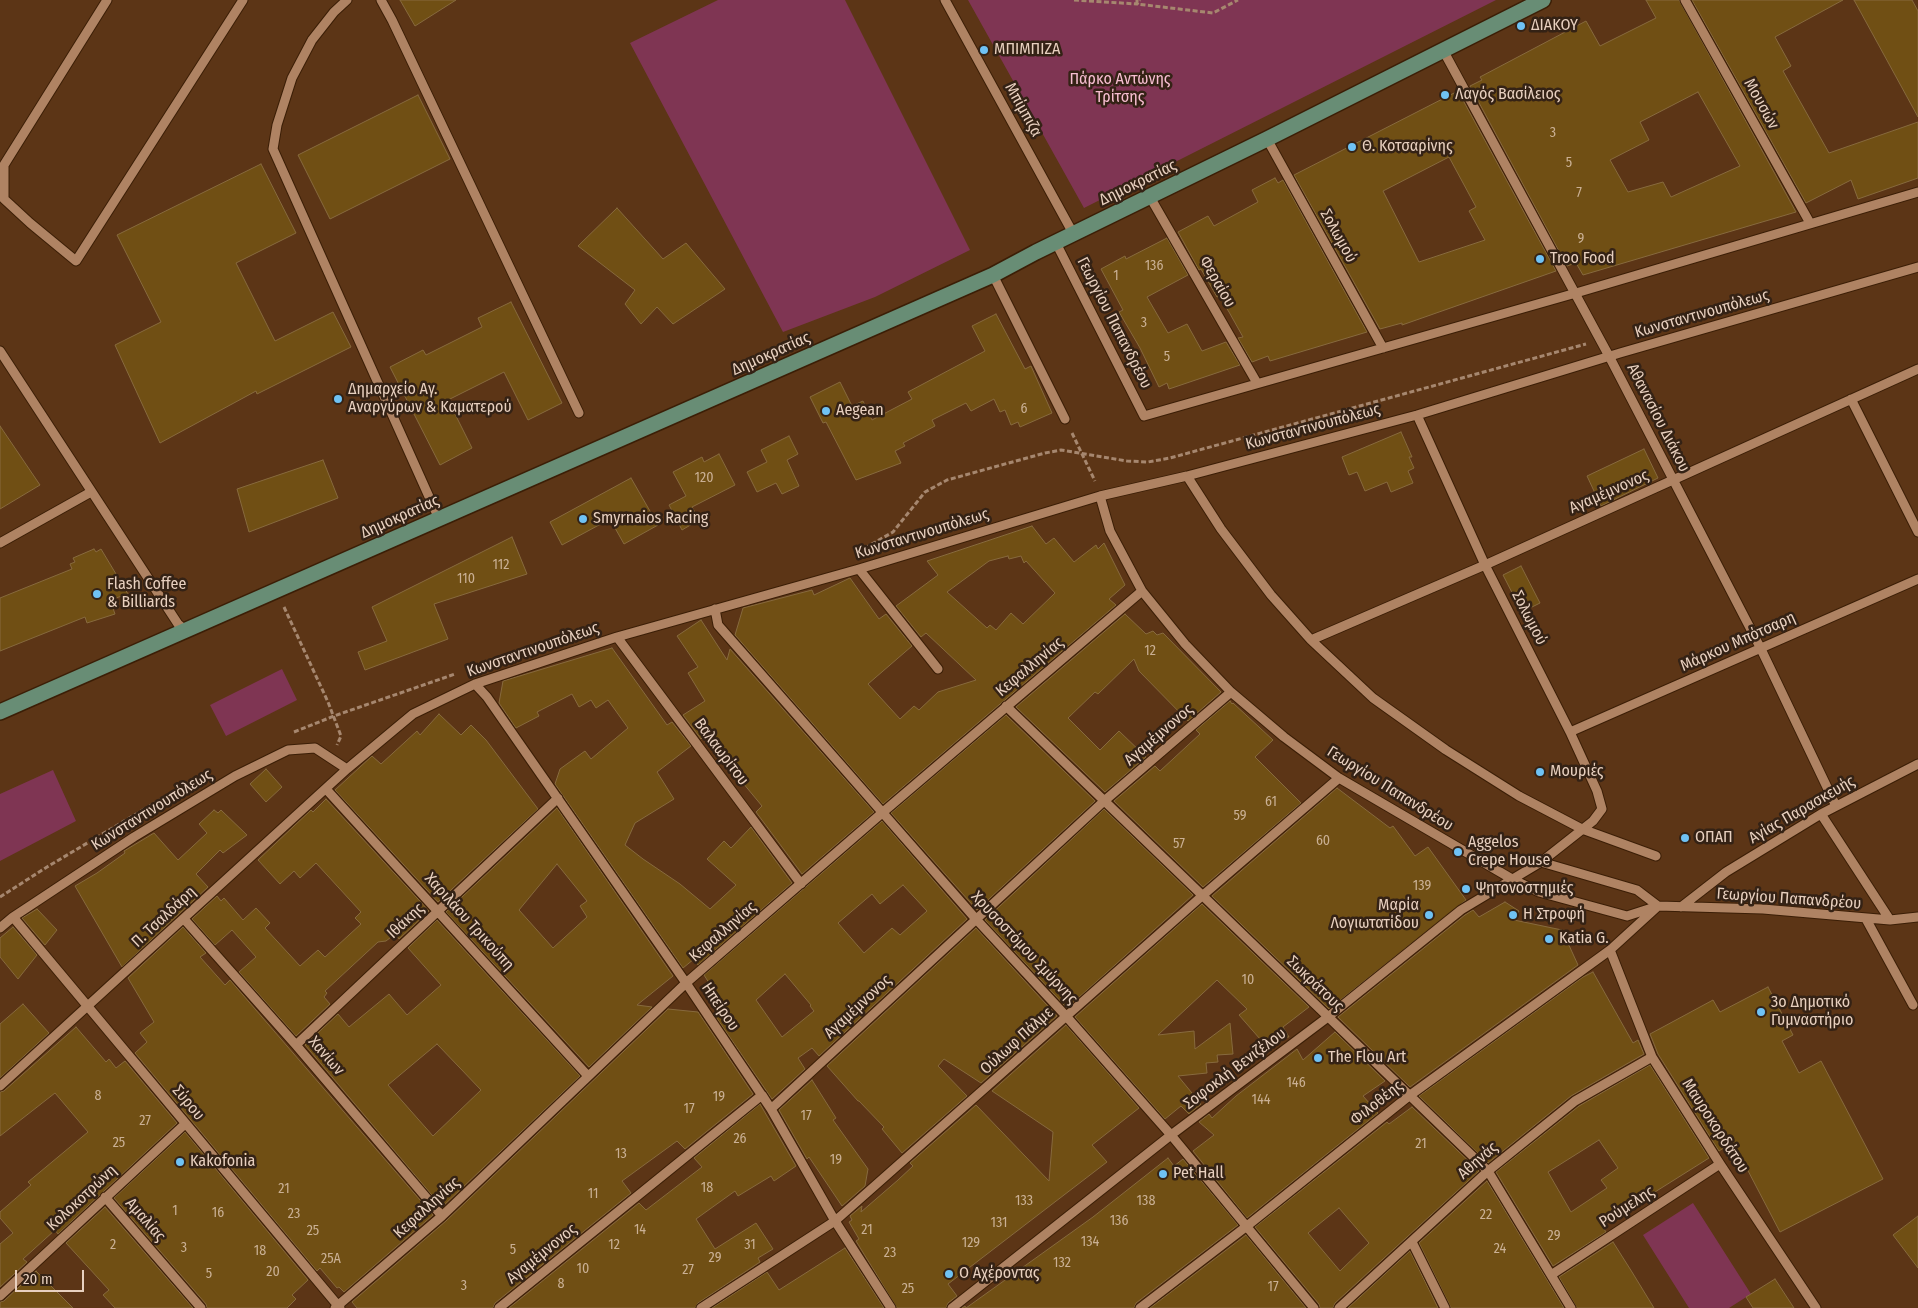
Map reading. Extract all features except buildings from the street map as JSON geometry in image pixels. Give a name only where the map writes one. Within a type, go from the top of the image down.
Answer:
[{"type":"main road","name":"Δημοκρατίας","points":[[0,712],[993,275],[1543,0]]},
{"type":"street","points":[[107,0],[4,165],[4,198],[30,223],[76,261],[242,0]]},
{"type":"street","points":[[347,0],[334,12],[312,40],[292,78],[277,126],[273,149],[439,519]]},
{"type":"street","points":[[381,0],[579,413]]},
{"type":"street","name":"Μπίμπιζα","points":[[945,0],[1074,235]]},
{"type":"street","name":"Μουσών","points":[[1685,0],[1810,223]]},
{"type":"street","name":"Αθανασίου Διάκου","points":[[1443,50],[1609,356],[1761,649],[1836,806]]},
{"type":"street","name":"Σολωμού","points":[[1267,139],[1382,348]]},
{"type":"street","points":[[1257,383],[1576,293],[1918,192]]},
{"type":"street","name":"Φεραίου","points":[[1150,197],[1257,383]]},
{"type":"street","name":"Γεωργίου Παπανδρέου","points":[[1056,244],[1144,416],[1257,383]]},
{"type":"street","name":"Κωνσταντινουπόλεως","points":[[0,928],[134,837],[235,776],[288,750],[315,748],[347,769],[413,714],[475,684],[617,637],[859,569],[1100,496],[1188,476],[1416,415],[1609,356],[1918,267]]},
{"type":"street","points":[[993,275],[1065,419]]},
{"type":"street","points":[[0,351],[90,492],[178,624],[185,630]]},
{"type":"street","name":"Αγαμέμνονος","points":[[1311,640],[1485,565],[1918,369]]},
{"type":"street","points":[[1851,399],[1918,532]]},
{"type":"street","name":"Σολωμού","points":[[1416,415],[1485,565],[1570,732],[1602,806],[1599,815],[1582,829]]},
{"type":"street","points":[[1188,476],[1221,529],[1271,595],[1311,640],[1373,698],[1446,750],[1519,796],[1582,829],[1656,856]]},
{"type":"street","points":[[0,543],[90,492]]},
{"type":"street","name":"Γεωργίου Παπανδρέου","points":[[1100,496],[1110,531],[1142,591],[1185,644],[1231,692],[1284,737],[1338,778],[1512,879],[1539,892],[1627,916],[1658,906],[1763,909],[1866,919],[1890,920],[1918,917]]},
{"type":"street","points":[[859,569],[938,669]]},
{"type":"street","name":"Μάρκου Μπότσαρη","points":[[1570,732],[1918,579]]},
{"type":"street","name":"Κεφαλληνίας","points":[[338,1307],[442,1216],[686,983],[882,812],[1142,591]]},
{"type":"street","name":"Χρυσοστόμου Σμύρνης","points":[[715,609],[718,625],[975,918],[1066,1016],[1171,1135],[1314,1308]]},
{"type":"street","name":"Βαλαωρίτου","points":[[617,637],[800,884]]},
{"type":"street","name":"Ηπείρου","points":[[475,684],[558,798],[771,1109],[836,1221],[891,1308]]},
{"type":"street","name":"Αγαμέμνονος","points":[[499,1308],[762,1096],[771,1109],[975,918],[1103,802],[1231,692]]},
{"type":"street","name":"Σωκράτους","points":[[1006,706],[1103,802],[1488,1171],[1571,1308]]},
{"type":"street","name":"Αγίας Παρασκευής","points":[[1681,907],[1726,872],[1821,814],[1918,764]]},
{"type":"street","name":"Π. Τσαλδάρη","points":[[0,1086],[89,1007],[347,769]]},
{"type":"street","name":"Ούλωφ Πάλμε","points":[[701,1308],[836,1221],[1066,1016],[1338,778]]},
{"type":"street","name":"Χαριλάου Τρικούπη","points":[[326,789],[588,1076]]},
{"type":"street","name":"Ιθάκης","points":[[296,1045],[558,798]]},
{"type":"street","points":[[1821,814],[1890,920]]},
{"type":"street","points":[[1541,862],[1582,829]]},
{"type":"street","points":[[1541,862],[1637,890],[1658,906]]},
{"type":"street","name":"Σοφοκλή Βενιζέλου","points":[[952,1308],[1171,1135],[1328,1017],[1461,910],[1541,862]]},
{"type":"street","name":"Φιλοθέης","points":[[1140,1308],[1247,1226],[1408,1096],[1610,950],[1658,906]]},
{"type":"street","name":"Σύρου","points":[[14,917],[338,1307]]},
{"type":"street","name":"Χανίων","points":[[184,919],[296,1045],[442,1216]]},
{"type":"street","points":[[1866,919],[1913,1005]]},
{"type":"street","name":"Μαυροκορδάτου","points":[[1610,950],[1652,1057],[1720,1164],[1816,1308]]},
{"type":"street","name":"Αθηνάς","points":[[1339,1308],[1488,1171],[1575,1100],[1652,1057]]},
{"type":"street","name":"Κολοκοτρώνη","points":[[0,1296],[185,1124]]},
{"type":"street","name":"Ρούμελης","points":[[1551,1275],[1720,1164]]},
{"type":"street","name":"Αμαλίας","points":[[105,1197],[201,1308]]},
{"type":"street","points":[[1412,1242],[1444,1308]]},
{"type":"path","points":[[1074,0],[1138,1],[1213,13],[1238,0]]},
{"type":"path","points":[[1065,419],[1100,496]]},
{"type":"path","points":[[276,590],[328,702],[341,736],[331,758]]},
{"type":"green space","points":[[718,0],[845,0],[970,250],[875,297],[783,332],[630,43]]},
{"type":"green space","name":"Πάρκο Αντώνης Τρίτσης","points":[[968,0],[1496,0],[1084,208]]},
{"type":"green space","points":[[282,669],[297,700],[226,736],[210,705]]},
{"type":"green space","points":[[53,770],[76,821],[0,861],[0,794]]},
{"type":"green space","points":[[1693,1203],[1751,1294],[1729,1308],[1689,1308],[1643,1235]]},
{"type":"place","name":"ΔΙΑΚΟΥ","points":[[1521,26]]},
{"type":"place","name":"ΜΠΙΜΠΙΖΑ","points":[[984,50]]},
{"type":"place","name":"Λαγός Βασίλειος","points":[[1445,95]]},
{"type":"place","name":"Θ. Κοτσαρίνης","points":[[1352,147]]},
{"type":"place","name":"Troo Food","points":[[1540,259]]},
{"type":"place","name":"Δημαρχείο Αγ. Αναργύρων & Καματερού","points":[[338,399]]},
{"type":"place","name":"Aegean","points":[[826,411]]},
{"type":"place","name":"Smyrnaios Racing","points":[[583,519]]},
{"type":"place","name":"Flash Coffee & Billiards","points":[[97,594]]},
{"type":"place","name":"Μουριές","points":[[1540,772]]},
{"type":"place","name":"ΟΠΑΠ","points":[[1685,838]]},
{"type":"place","name":"Aggelos Crepe House","points":[[1458,852]]},
{"type":"place","name":"Ψητονοστημιές","points":[[1466,889]]},
{"type":"place","name":"Μαρία Λογιωτατίδου","points":[[1429,915]]},
{"type":"place","name":"Η Στροφή","points":[[1513,915]]},
{"type":"place","name":"Katia G.","points":[[1549,939]]},
{"type":"place","name":"3ο Δημοτικό Γυμναστήριο","points":[[1761,1012]]},
{"type":"place","name":"The Flou Art","points":[[1318,1058]]},
{"type":"place","name":"Kakofonia","points":[[180,1162]]},
{"type":"place","name":"Pet Hall","points":[[1163,1174]]},
{"type":"place","name":"Ο Αχέροντας","points":[[949,1274]]}]
